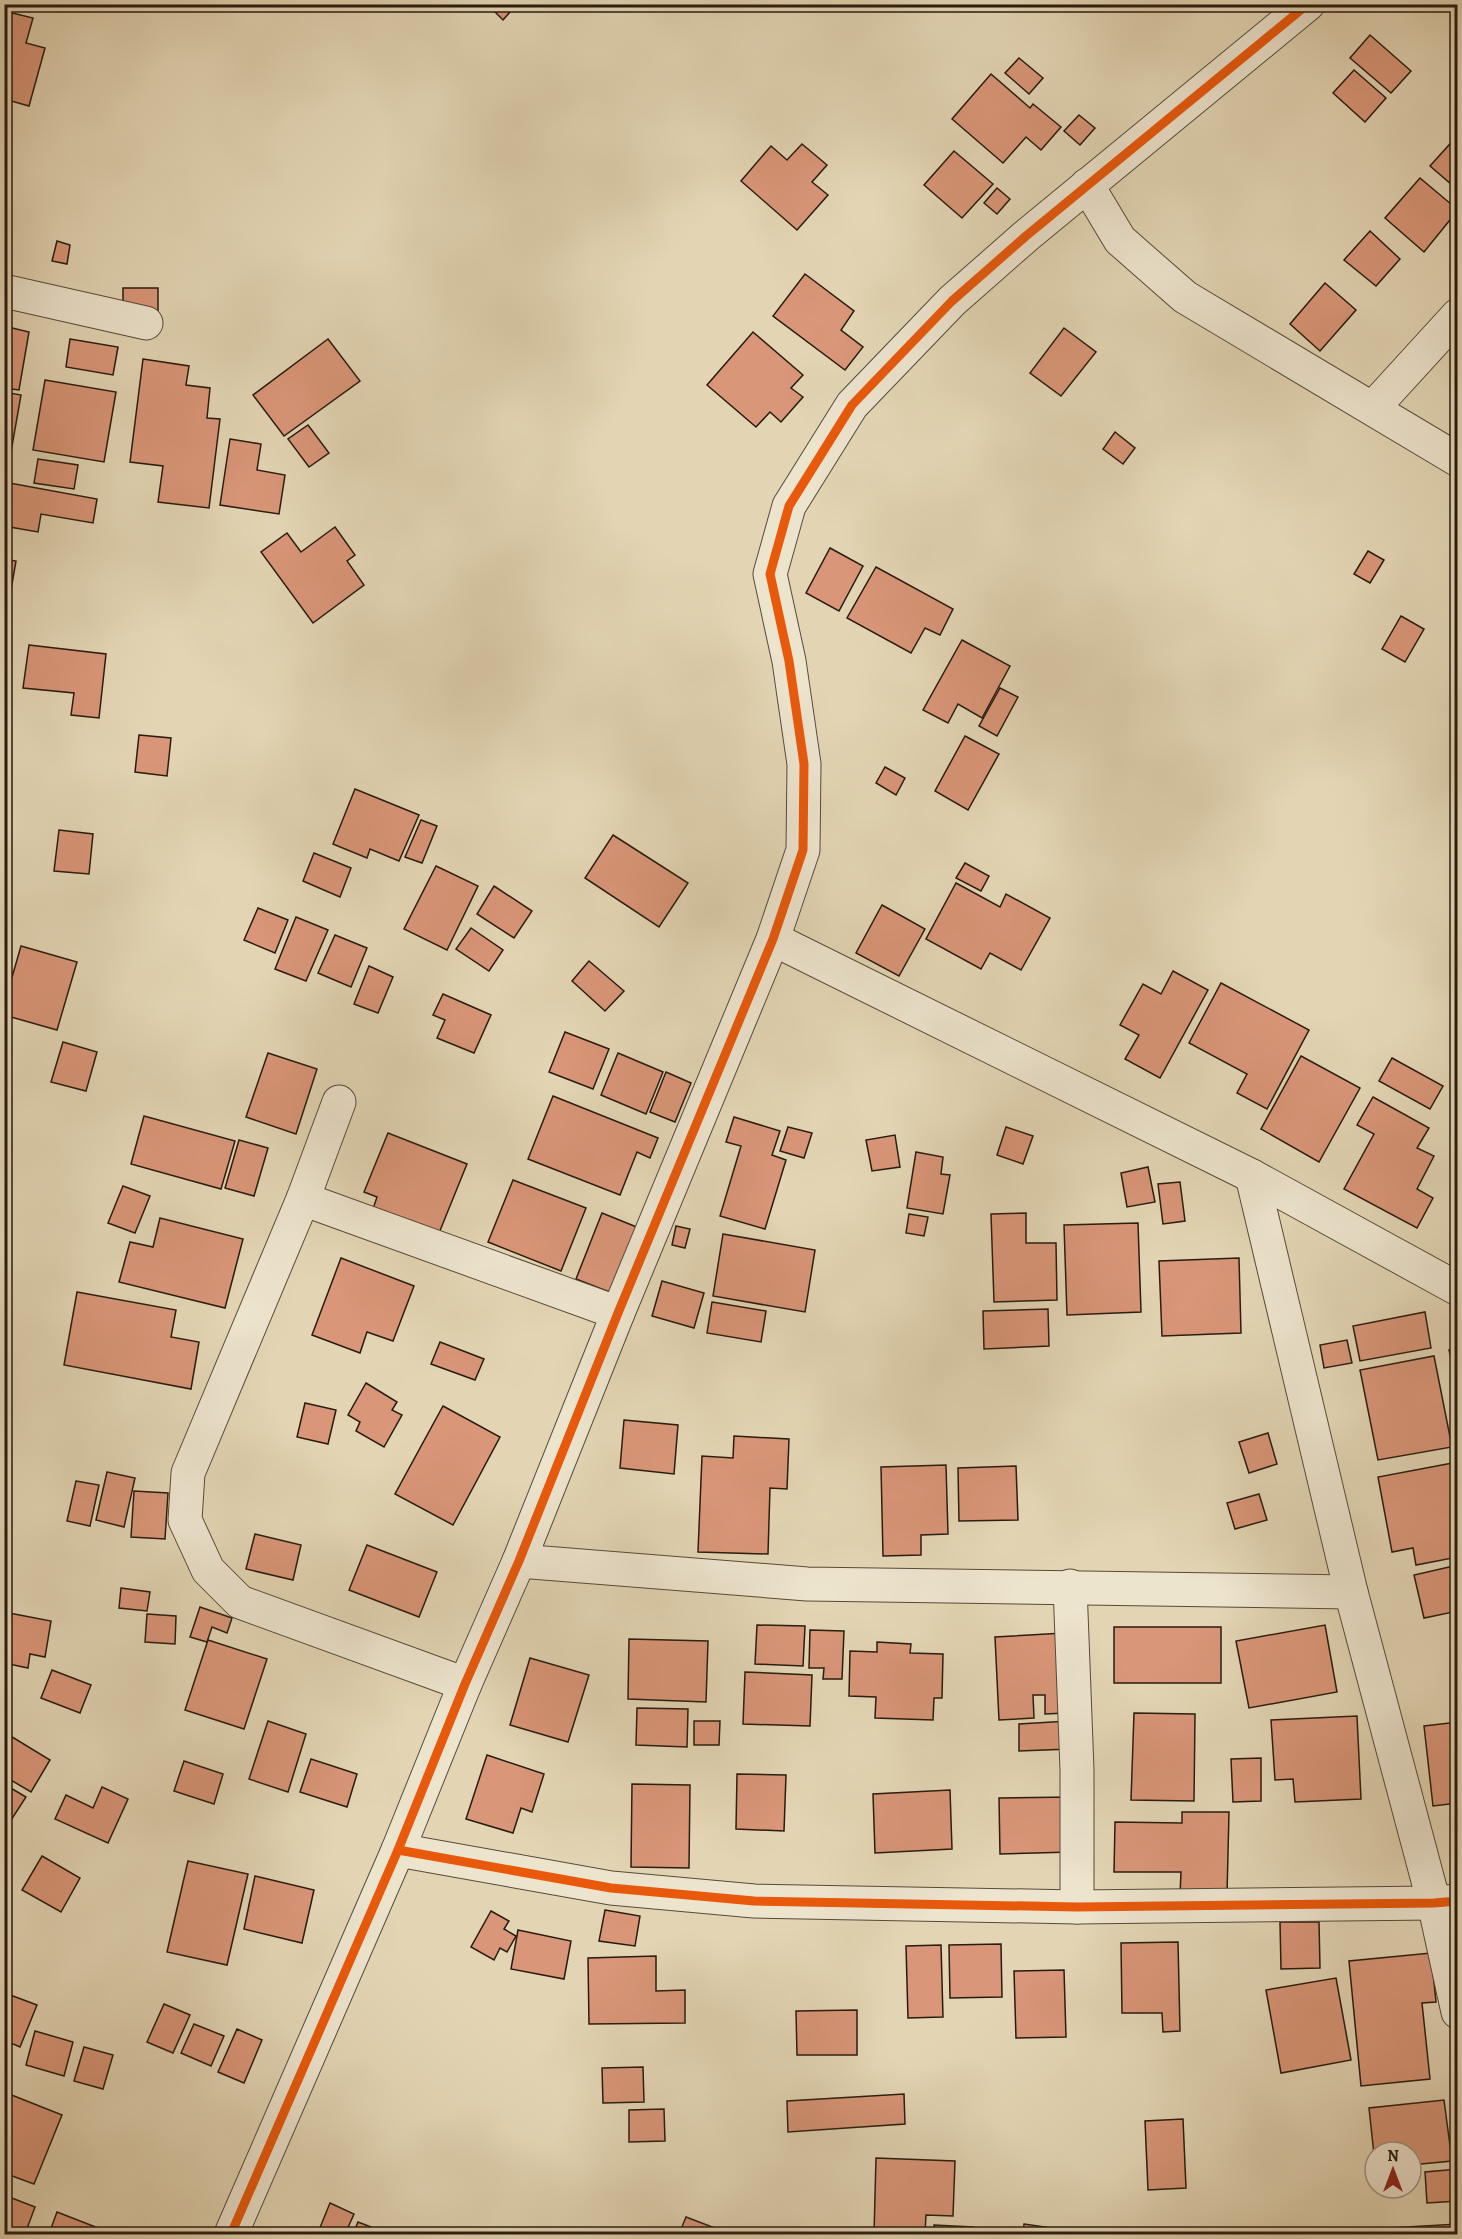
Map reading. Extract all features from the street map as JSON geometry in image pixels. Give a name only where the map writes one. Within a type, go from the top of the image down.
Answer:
[{"type":"street","points":[[231,2235],[398,1850],[465,1684],[519,1561],[618,1313],[773,939],[802,850],[804,765],[789,661],[770,574],[789,506],[852,405],[952,301],[1087,185],[1308,4]]},
{"type":"street","points":[[1087,185],[1120,240],[1185,297],[1458,460]]},
{"type":"street","points":[[4,291],[146,323]]},
{"type":"street","points":[[1372,408],[1458,315]]},
{"type":"street","points":[[773,939],[1252,1176],[1458,1289]]},
{"type":"street","points":[[339,1102],[303,1199],[188,1473],[185,1520],[208,1570],[240,1602],[465,1684]]},
{"type":"street","points":[[1252,1176],[1351,1592],[1446,1902],[1458,2012]]},
{"type":"street","points":[[303,1199],[618,1313]]},
{"type":"street","points":[[519,1561],[807,1584],[1070,1586],[1351,1592]]},
{"type":"street","points":[[1070,1586],[1077,1770],[1077,1906]]},
{"type":"street","points":[[398,1850],[611,1888],[754,1901],[1077,1906],[1446,1902]]},
{"type":"building","points":[[487,4],[517,4],[503,20]]},
{"type":"building","points":[[4,11],[33,18],[26,43],[45,48],[29,106],[4,99]]},
{"type":"building","points":[[1370,35],[1411,71],[1391,93],[1350,58]]},
{"type":"building","points":[[1019,58],[1043,78],[1029,94],[1005,73]]},
{"type":"building","points":[[1354,70],[1386,98],[1365,122],[1333,93]]},
{"type":"building","points":[[991,74],[1030,108],[1033,104],[1061,127],[1041,150],[1026,137],[1003,163],[952,119]]},
{"type":"building","points":[[1079,115],[1095,128],[1080,145],[1064,131]]},
{"type":"building","points":[[1458,135],[1458,190],[1430,166]]},
{"type":"building","points":[[802,144],[827,165],[812,182],[828,195],[797,230],[741,181],[771,146],[787,160]]},
{"type":"building","points":[[4,149],[10,150],[4,175]]},
{"type":"building","points":[[954,151],[993,184],[962,218],[924,185]]},
{"type":"building","points":[[1420,178],[1458,210],[1424,252],[1385,218]]},
{"type":"building","points":[[997,188],[1010,199],[997,214],[984,203]]},
{"type":"building","points":[[1370,231],[1400,259],[1376,286],[1344,260]]},
{"type":"building","points":[[57,241],[70,245],[67,264],[52,261]]},
{"type":"building","points":[[805,274],[854,311],[841,330],[863,347],[845,370],[773,316]]},
{"type":"building","points":[[1325,283],[1356,310],[1320,351],[1290,324]]},
{"type":"building","points":[[123,288],[158,288],[158,314],[123,314]]},
{"type":"building","points":[[4,326],[29,332],[19,390],[4,388]]},
{"type":"building","points":[[1064,328],[1096,352],[1061,396],[1030,373]]},
{"type":"building","points":[[753,332],[803,375],[791,388],[803,397],[781,422],[770,412],[756,427],[707,385]]},
{"type":"building","points":[[70,339],[118,347],[113,375],[66,367]]},
{"type":"building","points":[[328,339],[360,381],[284,436],[253,395]]},
{"type":"building","points":[[143,359],[189,366],[186,385],[210,388],[207,418],[220,419],[209,508],[158,502],[163,466],[130,462]]},
{"type":"building","points":[[45,380],[116,392],[104,462],[33,450]]},
{"type":"building","points":[[4,392],[21,395],[11,452],[4,451]]},
{"type":"building","points":[[308,425],[329,453],[309,467],[288,439]]},
{"type":"building","points":[[1115,432],[1135,448],[1123,464],[1103,449]]},
{"type":"building","points":[[230,439],[261,444],[257,470],[285,475],[279,514],[220,505]]},
{"type":"building","points":[[38,459],[78,465],[74,489],[34,483]]},
{"type":"building","points":[[4,482],[97,499],[93,523],[41,514],[38,532],[4,526]]},
{"type":"building","points":[[335,527],[355,555],[347,561],[364,585],[313,623],[261,552],[287,533],[301,552]]},
{"type":"building","points":[[830,548],[863,566],[839,611],[806,593]]},
{"type":"building","points":[[1368,551],[1384,560],[1370,583],[1354,574]]},
{"type":"building","points":[[4,559],[16,561],[7,613],[4,612]]},
{"type":"building","points":[[876,567],[953,609],[940,635],[925,628],[911,653],[847,618]]},
{"type":"building","points":[[1401,616],[1424,629],[1405,662],[1382,649]]},
{"type":"building","points":[[962,640],[1010,666],[982,718],[958,704],[948,723],[923,710]]},
{"type":"building","points":[[29,645],[106,654],[99,718],[71,715],[74,693],[23,688]]},
{"type":"building","points":[[1000,688],[1018,697],[997,736],[979,726]]},
{"type":"building","points":[[139,735],[171,738],[167,776],[135,772]]},
{"type":"building","points":[[965,736],[999,754],[968,810],[935,791]]},
{"type":"building","points":[[885,767],[905,778],[896,795],[876,783]]},
{"type":"building","points":[[355,789],[419,815],[399,861],[370,849],[367,858],[333,844]]},
{"type":"building","points":[[421,820],[437,826],[422,863],[405,857]]},
{"type":"building","points":[[59,830],[93,834],[89,874],[54,871]]},
{"type":"building","points":[[613,835],[688,883],[659,927],[585,878]]},
{"type":"building","points":[[314,853],[351,868],[340,897],[303,881]]},
{"type":"building","points":[[965,863],[989,876],[981,891],[956,878]]},
{"type":"building","points":[[436,866],[478,886],[447,950],[404,929]]},
{"type":"building","points":[[956,883],[1000,907],[1006,894],[1050,918],[1021,970],[990,953],[981,969],[926,939]]},
{"type":"building","points":[[494,886],[532,911],[514,938],[477,914]]},
{"type":"building","points":[[882,905],[925,929],[899,976],[856,953]]},
{"type":"building","points":[[258,908],[288,920],[275,953],[244,940]]},
{"type":"building","points":[[296,917],[328,930],[306,981],[275,969]]},
{"type":"building","points":[[471,928],[503,950],[489,971],[456,949]]},
{"type":"building","points":[[335,935],[367,948],[351,987],[318,973]]},
{"type":"building","points":[[21,946],[77,962],[57,1030],[4,1015],[4,1005]]},
{"type":"building","points":[[589,961],[624,991],[605,1011],[572,981]]},
{"type":"building","points":[[369,966],[393,977],[378,1013],[354,1004]]},
{"type":"building","points":[[1173,971],[1208,990],[1160,1078],[1125,1059],[1139,1035],[1120,1025],[1143,984],[1161,994]]},
{"type":"building","points":[[1221,983],[1309,1030],[1267,1109],[1237,1093],[1247,1074],[1189,1043]]},
{"type":"building","points":[[443,994],[491,1015],[474,1053],[437,1038],[445,1020],[433,1015]]},
{"type":"building","points":[[565,1032],[609,1049],[593,1089],[549,1072]]},
{"type":"building","points":[[63,1042],[97,1052],[86,1091],[51,1082]]},
{"type":"building","points":[[268,1053],[317,1069],[296,1134],[246,1117]]},
{"type":"building","points":[[618,1053],[663,1072],[646,1114],[601,1095]]},
{"type":"building","points":[[1301,1056],[1360,1088],[1319,1162],[1261,1129]]},
{"type":"building","points":[[1392,1058],[1443,1086],[1430,1109],[1379,1081]]},
{"type":"building","points":[[666,1072],[691,1083],[675,1122],[650,1112]]},
{"type":"building","points":[[553,1096],[658,1138],[650,1158],[637,1152],[620,1195],[528,1159]]},
{"type":"building","points":[[1373,1097],[1429,1128],[1417,1148],[1434,1156],[1417,1189],[1433,1198],[1417,1228],[1344,1189],[1374,1134],[1357,1125]]},
{"type":"building","points":[[4,1104],[10,1105],[4,1139]]},
{"type":"building","points":[[144,1116],[235,1141],[221,1189],[131,1164]]},
{"type":"building","points":[[734,1117],[780,1131],[772,1155],[786,1160],[765,1229],[720,1216],[741,1146],[726,1142]]},
{"type":"building","points":[[788,1127],[812,1133],[804,1158],[780,1151]]},
{"type":"building","points":[[1006,1127],[1033,1136],[1023,1164],[997,1155]]},
{"type":"building","points":[[388,1133],[467,1164],[437,1238],[372,1212],[377,1197],[364,1192]]},
{"type":"building","points":[[895,1135],[900,1167],[872,1171],[866,1140]]},
{"type":"building","points":[[239,1140],[268,1148],[254,1196],[225,1188]]},
{"type":"building","points":[[916,1152],[943,1157],[941,1174],[950,1175],[943,1214],[907,1208]]},
{"type":"building","points":[[1148,1167],[1155,1202],[1127,1207],[1121,1173]]},
{"type":"building","points":[[513,1180],[586,1208],[561,1271],[488,1242]]},
{"type":"building","points":[[1180,1182],[1185,1221],[1163,1224],[1158,1184]]},
{"type":"building","points":[[123,1186],[150,1196],[135,1233],[108,1223]]},
{"type":"building","points":[[602,1213],[639,1228],[612,1293],[576,1279]]},
{"type":"building","points":[[1026,1213],[1026,1243],[1056,1243],[1057,1300],[994,1302],[991,1214]]},
{"type":"building","points":[[909,1214],[928,1217],[924,1236],[906,1233]]},
{"type":"building","points":[[160,1218],[243,1239],[225,1308],[119,1282],[130,1242],[153,1247]]},
{"type":"building","points":[[1138,1223],[1141,1312],[1067,1315],[1064,1225]]},
{"type":"building","points":[[676,1226],[690,1229],[685,1248],[672,1245]]},
{"type":"building","points":[[723,1234],[815,1250],[805,1312],[713,1296]]},
{"type":"building","points":[[341,1258],[414,1286],[393,1341],[367,1332],[360,1353],[312,1335]]},
{"type":"building","points":[[1239,1258],[1241,1333],[1162,1336],[1159,1261]]},
{"type":"building","points":[[662,1281],[704,1293],[694,1328],[652,1316]]},
{"type":"building","points":[[77,1292],[176,1310],[171,1337],[199,1342],[191,1389],[64,1365]]},
{"type":"building","points":[[712,1302],[766,1311],[761,1342],[707,1333]]},
{"type":"building","points":[[1048,1309],[1049,1346],[984,1349],[983,1311]]},
{"type":"building","points":[[1425,1312],[1431,1348],[1360,1361],[1353,1326]]},
{"type":"building","points":[[1347,1340],[1352,1363],[1324,1368],[1320,1345]]},
{"type":"building","points":[[440,1342],[484,1359],[475,1380],[431,1364]]},
{"type":"building","points":[[1458,1349],[1458,1386],[1457,1387],[1449,1350]]},
{"type":"building","points":[[1434,1356],[1452,1447],[1378,1460],[1360,1370]]},
{"type":"building","points":[[366,1383],[397,1402],[392,1410],[402,1415],[384,1447],[356,1431],[360,1422],[348,1415]]},
{"type":"building","points":[[305,1403],[336,1410],[328,1444],[297,1437]]},
{"type":"building","points":[[443,1406],[500,1437],[453,1525],[395,1494]]},
{"type":"building","points":[[624,1420],[678,1425],[674,1474],[620,1468]]},
{"type":"building","points":[[1268,1433],[1277,1464],[1249,1473],[1239,1442]]},
{"type":"building","points":[[734,1436],[789,1439],[787,1489],[770,1488],[768,1554],[698,1552],[702,1456],[733,1458]]},
{"type":"building","points":[[1458,1462],[1458,1557],[1416,1565],[1413,1548],[1392,1552],[1378,1477]]},
{"type":"building","points":[[946,1465],[948,1534],[921,1535],[921,1555],[883,1556],[881,1467]]},
{"type":"building","points":[[1016,1466],[1018,1520],[959,1521],[958,1468]]},
{"type":"building","points":[[107,1472],[135,1478],[124,1527],[96,1520]]},
{"type":"building","points":[[76,1481],[99,1485],[90,1526],[67,1521]]},
{"type":"building","points":[[134,1491],[168,1493],[165,1539],[131,1537]]},
{"type":"building","points":[[1259,1494],[1267,1520],[1235,1529],[1227,1503]]},
{"type":"building","points":[[255,1534],[301,1545],[293,1580],[246,1569]]},
{"type":"building","points":[[367,1545],[437,1572],[419,1617],[349,1590]]},
{"type":"building","points":[[1458,1565],[1458,1611],[1424,1618],[1414,1575]]},
{"type":"building","points":[[121,1588],[150,1592],[147,1611],[119,1608]]},
{"type":"building","points":[[200,1607],[232,1618],[227,1633],[212,1627],[207,1642],[190,1637]]},
{"type":"building","points":[[4,1612],[51,1621],[45,1657],[30,1654],[28,1668],[4,1663]]},
{"type":"building","points":[[147,1614],[176,1616],[175,1644],[145,1642]]},
{"type":"building","points":[[757,1625],[805,1626],[803,1666],[755,1664]]},
{"type":"building","points":[[1325,1625],[1337,1692],[1249,1708],[1236,1641]]},
{"type":"building","points":[[1114,1627],[1221,1627],[1221,1683],[1114,1683]]},
{"type":"building","points":[[810,1630],[844,1631],[842,1679],[823,1679],[824,1668],[809,1668]]},
{"type":"building","points":[[1064,1633],[1067,1713],[1045,1714],[1045,1695],[1033,1695],[1034,1718],[999,1720],[995,1637]]},
{"type":"building","points":[[629,1639],[708,1641],[706,1702],[628,1699]]},
{"type":"building","points":[[208,1640],[267,1659],[244,1729],[185,1710]]},
{"type":"building","points":[[877,1642],[911,1644],[910,1653],[943,1654],[942,1698],[934,1698],[933,1720],[875,1718],[876,1697],[849,1696],[850,1651],[877,1652]]},
{"type":"building","points":[[530,1658],[589,1675],[568,1742],[510,1725]]},
{"type":"building","points":[[52,1670],[91,1685],[80,1713],[41,1698]]},
{"type":"building","points":[[745,1672],[812,1675],[810,1726],[743,1724]]},
{"type":"building","points":[[637,1708],[688,1709],[687,1747],[636,1745]]},
{"type":"building","points":[[1134,1713],[1195,1714],[1194,1801],[1131,1800]]},
{"type":"building","points":[[1357,1716],[1361,1799],[1295,1802],[1293,1779],[1275,1780],[1271,1720]]},
{"type":"building","points":[[268,1721],[306,1734],[288,1792],[249,1779]]},
{"type":"building","points":[[694,1721],[720,1721],[719,1745],[694,1745]]},
{"type":"building","points":[[1069,1721],[1070,1749],[1019,1751],[1019,1724]]},
{"type":"building","points":[[1458,1722],[1458,1803],[1433,1806],[1424,1726]]},
{"type":"building","points":[[4,1732],[50,1760],[31,1792],[4,1776]]},
{"type":"building","points":[[487,1755],[544,1774],[532,1812],[521,1808],[513,1833],[466,1819]]},
{"type":"building","points":[[1261,1758],[1261,1801],[1233,1802],[1231,1759]]},
{"type":"building","points":[[311,1759],[357,1774],[347,1807],[300,1792]]},
{"type":"building","points":[[184,1761],[223,1774],[214,1804],[174,1791]]},
{"type":"building","points":[[737,1774],[786,1775],[784,1831],[736,1829]]},
{"type":"building","points":[[4,1784],[26,1797],[4,1831]]},
{"type":"building","points":[[632,1784],[690,1785],[689,1868],[631,1867]]},
{"type":"building","points":[[102,1787],[128,1799],[108,1843],[55,1819],[66,1795],[93,1808]]},
{"type":"building","points":[[950,1790],[952,1849],[875,1853],[873,1794]]},
{"type":"building","points":[[1071,1797],[1072,1852],[1000,1854],[999,1798]]},
{"type":"building","points":[[1182,1812],[1229,1812],[1227,1895],[1180,1895],[1181,1872],[1114,1872],[1115,1822],[1182,1823]]},
{"type":"building","points":[[42,1856],[80,1878],[61,1912],[22,1890]]},
{"type":"building","points":[[188,1861],[248,1874],[227,1965],[167,1952]]},
{"type":"building","points":[[255,1876],[314,1890],[302,1943],[244,1929]]},
{"type":"building","points":[[605,1910],[640,1916],[635,1946],[599,1941]]},
{"type":"building","points":[[491,1911],[509,1921],[504,1929],[516,1936],[507,1952],[500,1948],[494,1960],[471,1947]]},
{"type":"building","points":[[1280,1922],[1319,1922],[1320,1968],[1281,1969]]},
{"type":"building","points":[[518,1930],[571,1941],[564,1979],[511,1969]]},
{"type":"building","points":[[1178,1942],[1180,2031],[1163,2032],[1162,2013],[1122,2013],[1121,1943]]},
{"type":"building","points":[[1001,1944],[1002,1997],[950,1998],[949,1945]]},
{"type":"building","points":[[941,1945],[943,2017],[908,2018],[906,1946]]},
{"type":"building","points":[[1431,1953],[1436,2002],[1422,2003],[1430,2079],[1361,2086],[1349,1961]]},
{"type":"building","points":[[656,1956],[656,1991],[685,1990],[685,2023],[589,2024],[588,1958]]},
{"type":"building","points":[[1064,1970],[1066,2037],[1016,2038],[1014,1971]]},
{"type":"building","points":[[1336,1978],[1351,2060],[1281,2073],[1266,1990]]},
{"type":"building","points":[[5,1993],[37,2005],[20,2047],[4,2040]]},
{"type":"building","points":[[164,2004],[190,2015],[173,2053],[147,2042]]},
{"type":"building","points":[[857,2010],[857,2055],[797,2055],[796,2011]]},
{"type":"building","points":[[194,2024],[224,2036],[211,2066],[181,2053]]},
{"type":"building","points":[[237,2029],[262,2040],[244,2083],[218,2072]]},
{"type":"building","points":[[35,2031],[73,2042],[64,2076],[26,2065]]},
{"type":"building","points":[[84,2047],[113,2055],[103,2089],[74,2081]]},
{"type":"building","points":[[643,2067],[644,2102],[603,2103],[602,2068]]},
{"type":"building","points":[[4,2092],[62,2115],[34,2184],[4,2173]]},
{"type":"building","points":[[904,2094],[905,2124],[788,2132],[787,2101]]},
{"type":"building","points":[[1444,2100],[1452,2161],[1423,2164],[1423,2140],[1372,2140],[1369,2108]]},
{"type":"building","points":[[664,2109],[665,2141],[629,2142],[629,2110]]},
{"type":"building","points":[[1183,2119],[1186,2188],[1148,2190],[1145,2121]]},
{"type":"building","points":[[876,2158],[955,2161],[953,2216],[926,2215],[925,2234],[874,2234]]},
{"type":"building","points":[[1458,2169],[1458,2201],[1427,2203],[1425,2172]]},
{"type":"building","points":[[4,2195],[35,2207],[25,2234],[4,2234]]},
{"type":"building","points":[[330,2203],[354,2214],[345,2234],[328,2234],[319,2230]]},
{"type":"building","points":[[57,2212],[98,2228],[95,2234],[49,2234]]},
{"type":"building","points":[[686,2217],[728,2233],[679,2234]]},
{"type":"building","points":[[358,2222],[376,2229],[374,2234],[353,2234]]},
{"type":"building","points":[[1024,2224],[1073,2231],[1072,2234],[1003,2234],[1003,2229],[1023,2232]]},
{"type":"building","points":[[1458,2224],[1458,2234],[1355,2234],[1355,2230]]},
{"type":"building","points":[[934,2225],[973,2227],[973,2234],[934,2234]]},
{"type":"building","points":[[114,2229],[129,2234],[112,2234]]},
{"type":"cycle path","points":[[231,2234],[398,1850],[465,1684],[519,1561],[618,1313],[773,939],[803,850],[804,764],[789,661],[770,574],[789,506],[852,405],[952,301],[1026,236],[1308,4]]},
{"type":"cycle path","points":[[398,1850],[611,1888],[754,1901],[1077,1907],[1458,1901]]}]
